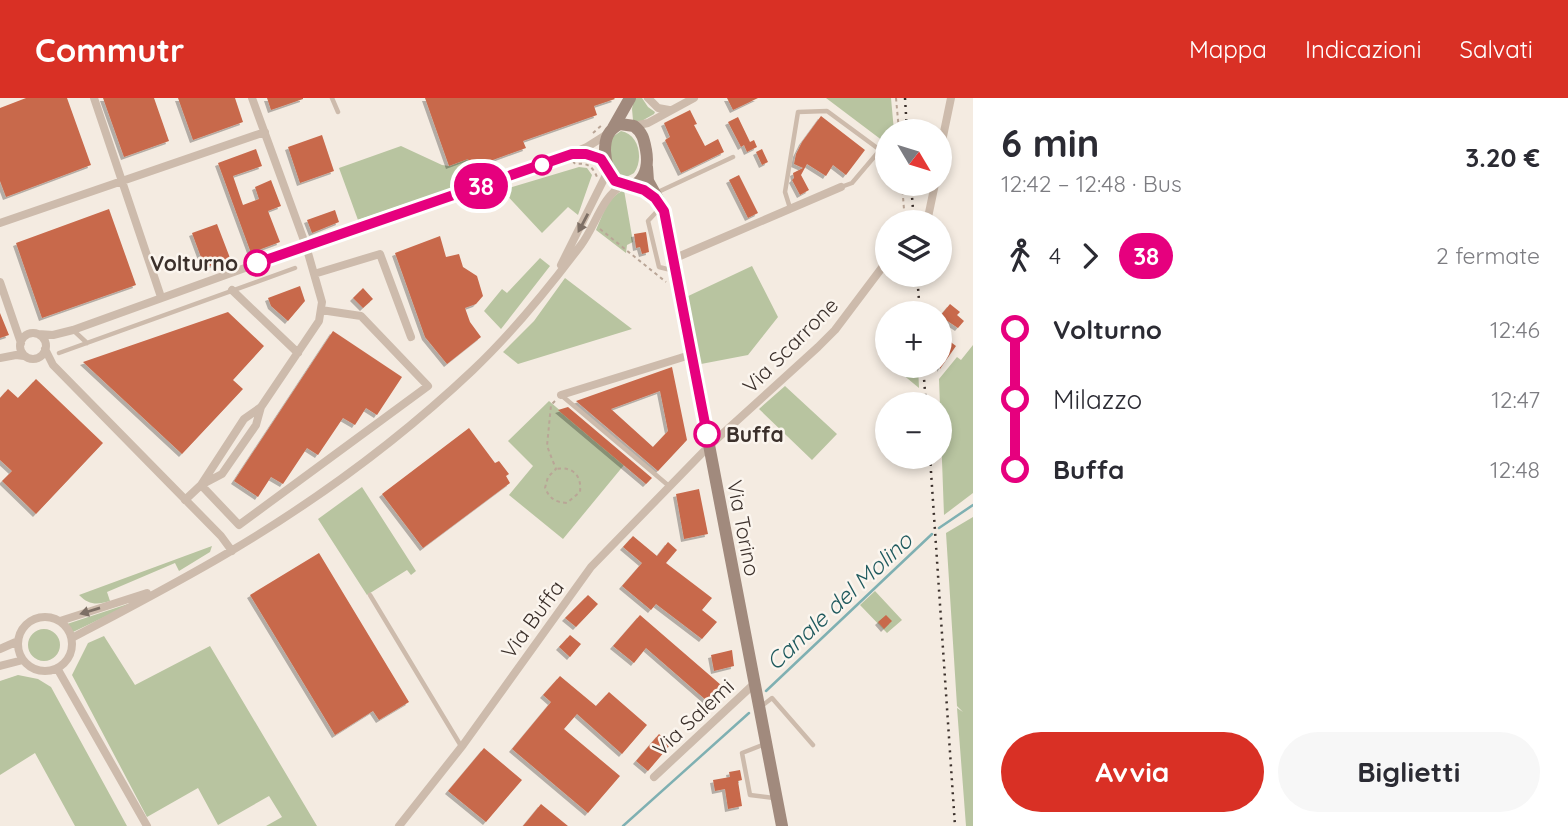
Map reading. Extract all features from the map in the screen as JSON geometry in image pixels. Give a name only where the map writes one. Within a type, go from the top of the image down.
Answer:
[{"type":"main road","points":[[629,100],[633,126]]},
{"type":"main road","points":[[629,100],[608,128],[604,171],[615,181],[656,199]]},
{"type":"main road","points":[[608,128],[620,124],[633,126],[642,135],[647,167],[642,179],[627,185]]},
{"type":"main road","name":"Via Torino","points":[[647,167],[648,181],[656,199],[674,265],[782,826]]},
{"type":"street","points":[[94,98],[161,297]]},
{"type":"street","points":[[185,500],[201,485],[244,419],[261,407],[319,321],[321,310],[322,302],[306,246],[253,98]]},
{"type":"street","points":[[648,98],[657,108],[669,110]]},
{"type":"street","points":[[644,142],[659,118],[694,98]]},
{"type":"street","points":[[947,119],[951,98]]},
{"type":"street","points":[[633,126],[659,118]]},
{"type":"street","points":[[15,325],[27,334],[73,330],[306,246],[572,155],[600,141],[608,128]]},
{"type":"street","points":[[0,223],[265,132]]},
{"type":"street","points":[[557,274],[604,171],[595,155],[572,155]]},
{"type":"street","points":[[72,638],[232,551],[351,471],[434,404],[510,332],[585,240],[610,195],[627,185]]},
{"type":"street","points":[[674,265],[841,187]]},
{"type":"street","points":[[314,274],[380,254],[411,337]]},
{"type":"street","name":"Via Scarrone","points":[[709,446],[835,330],[875,277]]},
{"type":"street","points":[[0,282],[22,352],[26,357]]},
{"type":"street","points":[[232,290],[298,353]]},
{"type":"street","points":[[201,485],[239,525],[428,386],[361,316],[321,310]]},
{"type":"street","points":[[37,358],[62,333]]},
{"type":"street","points":[[4,356],[27,334]]},
{"type":"street","points":[[38,334],[45,341],[45,348],[53,365],[221,536],[232,551]]},
{"type":"street","points":[[561,395],[690,355]]},
{"type":"street","points":[[4,356],[37,358],[53,365]]},
{"type":"street","name":"Via Buffa","points":[[399,826],[461,747],[591,567],[709,446]]},
{"type":"street","points":[[60,621],[167,587]]},
{"type":"street","points":[[50,617],[60,621],[72,638],[70,655],[57,668],[38,670],[23,660],[18,641],[22,630],[36,619],[50,617]]},
{"type":"street","points":[[0,649],[18,641]]},
{"type":"street","points":[[0,666],[23,660]]},
{"type":"street","points":[[57,668],[146,826]]},
{"type":"street","name":"Via Salemi","points":[[654,777],[755,683]]},
{"type":"lane","points":[[332,98],[338,112]]},
{"type":"lane","points":[[790,209],[785,192],[798,112],[827,111],[880,150],[852,183],[841,187]]},
{"type":"lane","points":[[656,199],[733,157]]},
{"type":"lane","points":[[59,353],[295,268]]},
{"type":"lane","points":[[73,330],[87,343]]},
{"type":"lane","points":[[561,395],[669,486]]},
{"type":"lane","points":[[370,595],[461,747]]},
{"type":"lane","points":[[759,707],[772,698],[813,746]]},
{"type":"lane","points":[[766,744],[742,752],[750,795],[776,798]]},
{"type":"path","points":[[897,98],[898,119]]},
{"type":"path","points":[[589,137],[608,128]]},
{"type":"path","points":[[572,155],[575,164],[585,163],[604,171]]},
{"type":"path","points":[[596,222],[601,224],[600,230],[668,284]]},
{"type":"path","points":[[556,469],[547,446],[551,405],[561,395]]},
{"type":"path","points":[[556,469],[572,470],[581,483],[580,492],[567,503],[557,502],[549,496],[545,488],[548,477],[556,469]]},
{"type":"green space","points":[[634,98],[642,98],[654,114],[640,122],[633,120]]},
{"type":"green space","points":[[826,98],[891,98],[893,119],[875,119],[875,135]]},
{"type":"green space","points":[[621,131],[636,142],[639,154],[634,173],[624,177],[611,168],[611,138]]},
{"type":"green space","points":[[401,146],[442,165],[449,166],[468,159],[475,180],[358,220],[339,168]]},
{"type":"green space","points":[[579,167],[587,168],[592,175],[578,215],[568,207],[542,233],[502,190]]},
{"type":"green space","points":[[624,190],[633,242],[627,245],[626,253],[596,230],[610,202]]},
{"type":"green space","points":[[540,258],[550,266],[501,329],[484,311],[502,289],[507,293]]},
{"type":"green space","points":[[752,266],[778,317],[748,355],[701,364],[684,298]]},
{"type":"green space","points":[[565,278],[632,329],[518,364],[503,352],[534,321]]},
{"type":"green space","points":[[973,345],[973,493],[944,515],[942,469],[952,469],[952,392],[939,392],[939,379],[952,378],[952,363],[957,357],[961,360]]},
{"type":"green space","points":[[907,378],[919,378],[919,388]]},
{"type":"green space","points":[[785,386],[837,434],[812,460],[759,409]]},
{"type":"green space","points":[[549,401],[624,465],[563,539],[509,495],[533,466],[508,441]]},
{"type":"green space","points":[[362,487],[416,571],[411,575],[407,570],[367,595],[318,519]]},
{"type":"green space","points":[[973,517],[973,826],[966,826],[957,708],[963,712],[957,706],[946,533]]},
{"type":"green space","points":[[212,546],[210,552],[179,571],[175,563],[107,592],[110,601],[93,603],[79,595]]},
{"type":"green space","points":[[875,591],[902,620],[887,633],[860,605]]},
{"type":"green space","points":[[140,600],[73,632],[67,624]]},
{"type":"green space","points":[[44,629],[55,634],[60,645],[55,656],[44,661],[33,656],[28,645],[33,634]]},
{"type":"green space","points":[[104,636],[135,685],[210,646],[317,826],[266,826],[282,817],[269,796],[218,825],[198,788],[147,817],[72,675],[88,643]]},
{"type":"green space","points":[[18,675],[38,679],[51,687],[127,826],[75,826],[35,753],[0,775],[0,681]]},
{"type":"building","points":[[26,98],[67,98],[91,165],[6,197],[0,181],[0,108]]},
{"type":"building","points":[[103,98],[154,98],[169,141],[124,157]]},
{"type":"building","points":[[178,98],[235,98],[243,122],[193,140]]},
{"type":"building","points":[[267,98],[303,98],[303,99],[271,110]]},
{"type":"building","points":[[425,98],[615,99],[594,106],[597,115],[523,141],[526,148],[471,168],[468,159],[449,166]]},
{"type":"building","points":[[727,98],[758,98],[733,110]]},
{"type":"building","points":[[690,110],[705,146],[718,139],[724,152],[681,173],[665,140],[670,137],[664,123]]},
{"type":"building","points":[[821,116],[865,150],[846,175],[833,165],[826,176],[807,164],[801,175],[809,190],[800,195],[792,180],[793,173],[803,168],[794,164],[796,154]]},
{"type":"building","points":[[738,117],[750,142],[754,140],[757,147],[747,152],[744,145],[741,147],[728,122]]},
{"type":"building","points":[[322,135],[334,171],[300,183],[288,147]]},
{"type":"building","points":[[256,149],[262,166],[233,176],[243,205],[259,199],[255,187],[271,180],[281,206],[268,211],[280,242],[251,253],[218,163]]},
{"type":"building","points":[[762,149],[768,162],[762,165],[756,152]]},
{"type":"building","points":[[739,175],[758,213],[748,218],[729,180]]},
{"type":"building","points":[[109,209],[136,285],[42,318],[16,243]]},
{"type":"building","points":[[335,210],[339,222],[312,233],[307,220]]},
{"type":"building","points":[[217,224],[230,258],[205,268],[192,233]]},
{"type":"building","points":[[646,232],[649,252],[642,254],[640,247],[636,248],[634,234]]},
{"type":"building","points":[[440,236],[446,257],[459,254],[463,267],[477,276],[483,296],[476,304],[465,308],[470,322],[481,337],[447,364],[425,337],[395,253]]},
{"type":"building","points":[[300,286],[305,301],[288,321],[271,306],[268,298]]},
{"type":"building","points":[[363,288],[373,299],[363,308],[353,298]]},
{"type":"building","points":[[952,306],[960,312],[957,315],[964,321],[958,328],[952,324]]},
{"type":"building","points":[[228,312],[264,346],[233,380],[243,389],[182,454],[83,362]]},
{"type":"building","points":[[0,313],[9,335],[0,338]]},
{"type":"building","points":[[333,331],[402,377],[377,415],[366,408],[355,425],[343,418],[318,455],[307,448],[283,484],[271,477],[258,497],[234,481]]},
{"type":"building","points":[[672,367],[687,440],[658,471],[576,401]],"holes":[[[660,391],[668,431],[653,447],[611,409]]]},
{"type":"building","points":[[36,379],[103,443],[36,514],[2,481],[12,471],[0,460],[0,398],[8,389],[18,398]]},
{"type":"building","points":[[568,407],[652,478],[646,484],[558,410]]},
{"type":"building","points":[[469,428],[495,463],[499,461],[509,474],[506,476],[510,483],[423,548],[382,494]]},
{"type":"building","points":[[699,489],[708,534],[684,539],[676,494]]},
{"type":"building","points":[[633,536],[657,556],[668,542],[677,550],[666,563],[712,598],[702,610],[717,622],[702,639],[656,604],[651,610],[622,586],[642,563],[623,547]]},
{"type":"building","points":[[319,553],[409,702],[379,720],[373,711],[335,735],[250,595]]},
{"type":"building","points":[[588,595],[598,604],[576,627],[565,618]]},
{"type":"building","points":[[640,615],[721,685],[707,701],[646,648],[634,663],[613,646]]},
{"type":"building","points":[[886,615],[892,621],[884,629],[878,622]]},
{"type":"building","points":[[570,635],[581,644],[570,657],[559,647]]},
{"type":"building","points":[[732,650],[734,666],[714,671],[711,655]]},
{"type":"building","points":[[560,676],[596,706],[609,692],[647,725],[622,754],[577,714],[564,729],[620,776],[588,813],[512,749],[551,702],[543,695]]},
{"type":"building","points":[[659,734],[671,744],[648,771],[636,761]]},
{"type":"building","points":[[484,748],[522,780],[486,822],[448,791]]},
{"type":"building","points":[[740,770],[742,780],[738,781],[742,806],[728,809],[725,789],[715,791],[713,780],[730,777],[729,772]]},
{"type":"building","points":[[541,804],[568,826],[523,826]]},
{"type":"waterway","name":"Canale del Molino","points":[[939,528],[973,505]]},
{"type":"waterway","name":"Canale del Molino","points":[[766,691],[932,534]]},
{"type":"waterway","points":[[623,826],[749,713]]},
{"type":"railway","points":[[905,98],[906,119]]},
{"type":"railway","points":[[912,196],[913,210]]},
{"type":"railway","points":[[918,287],[919,301]]},
{"type":"railway","points":[[924,378],[925,392]]},
{"type":"railway","points":[[931,469],[955,826]]},
{"type":"bus line","name":"38","points":[[257,263],[572,154],[595,155],[606,165],[615,181],[644,190],[655,198],[664,211],[707,434]]},
{"type":"place","name":"Volturno","points":[[257,263]]},
{"type":"place","name":"Buffa","points":[[707,434]]}]
